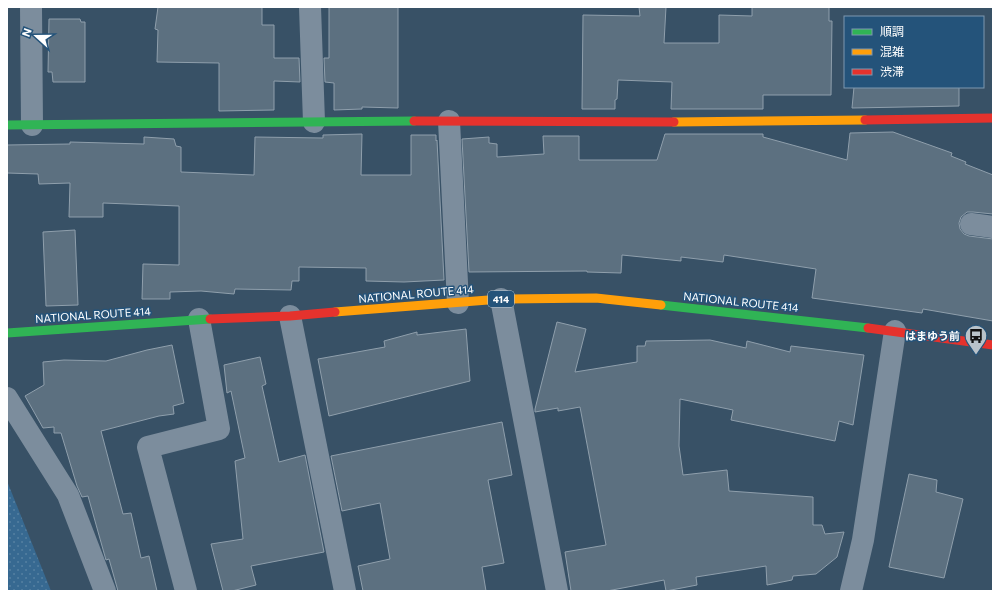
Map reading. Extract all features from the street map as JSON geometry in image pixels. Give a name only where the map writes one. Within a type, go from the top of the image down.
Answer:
[{"type":"main road","points":[[7,125],[449,121],[746,122],[993,118]]},
{"type":"main road","name":"NATIONAL ROUTE 414","points":[[7,333],[199,319],[290,316],[501,299],[596,298],[895,331],[993,345]]},
{"type":"street","points":[[31,7],[32,125]]},
{"type":"street","points":[[310,7],[314,122]]},
{"type":"street","points":[[449,121],[458,303]]},
{"type":"street","points":[[970,224],[993,227]]},
{"type":"street","points":[[501,299],[557,591]]},
{"type":"street","points":[[290,316],[345,591]]},
{"type":"street","points":[[186,591],[148,447],[219,429],[199,319]]},
{"type":"street","points":[[851,591],[863,540],[895,331]]},
{"type":"street","points":[[7,398],[68,495],[105,591]]},
{"type":"shaded area","points":[[7,481],[51,591],[7,591]]},
{"type":"building","points":[[158,7],[262,7],[262,25],[274,25],[274,58],[299,58],[300,82],[274,81],[274,110],[219,111],[219,63],[157,62],[158,30],[155,29]]},
{"type":"building","points":[[329,7],[398,7],[398,108],[362,107],[362,109],[334,110],[334,83],[325,82],[324,58],[329,58]]},
{"type":"building","points":[[639,7],[666,7],[664,43],[719,43],[719,15],[752,16],[752,7],[829,7],[829,21],[832,21],[831,95],[763,95],[763,109],[671,109],[672,82],[618,80],[615,109],[582,109],[583,15],[640,16]]},
{"type":"building","points":[[49,19],[80,19],[81,22],[85,22],[85,82],[53,82],[52,72],[48,72]]},
{"type":"building","points":[[854,88],[959,88],[959,106],[852,108]]},
{"type":"building","points":[[893,132],[952,153],[951,156],[966,162],[965,164],[993,175],[993,214],[967,212],[961,217],[959,223],[960,229],[964,234],[993,239],[993,321],[923,309],[922,313],[812,298],[816,269],[724,255],[723,262],[681,257],[681,261],[622,255],[621,273],[587,271],[469,272],[462,139],[489,137],[489,143],[497,144],[497,157],[544,154],[543,136],[579,136],[579,160],[657,160],[665,134],[763,134],[763,137],[847,160],[850,133]]},
{"type":"building","points":[[362,134],[361,175],[411,175],[411,135],[436,135],[444,280],[404,282],[366,281],[366,268],[299,267],[299,281],[292,281],[291,290],[235,289],[234,294],[201,291],[170,292],[170,299],[142,299],[143,264],[179,265],[179,206],[103,203],[103,217],[69,217],[70,183],[39,184],[38,174],[7,173],[7,145],[70,144],[70,142],[144,144],[144,137],[174,139],[176,146],[181,147],[181,172],[254,175],[255,137],[323,138],[323,135]]},
{"type":"building","points":[[75,230],[78,305],[46,306],[43,232]]},
{"type":"building","points":[[557,322],[586,329],[575,372],[637,362],[637,346],[645,346],[646,341],[710,340],[746,348],[747,341],[790,352],[791,346],[864,355],[853,425],[839,421],[835,441],[731,420],[733,410],[680,399],[679,446],[683,475],[727,470],[729,491],[813,497],[813,525],[822,525],[825,534],[844,532],[837,557],[816,574],[793,576],[792,580],[767,585],[766,566],[696,577],[697,585],[666,591],[664,580],[607,591],[571,591],[565,552],[606,545],[580,407],[558,411],[558,408],[535,412]]},
{"type":"building","points":[[466,329],[470,381],[329,416],[318,359],[385,347],[384,341],[417,332],[417,335]]},
{"type":"building","points":[[172,345],[184,403],[173,406],[174,414],[159,416],[101,431],[123,514],[131,513],[141,558],[149,556],[157,591],[118,591],[109,559],[106,560],[88,496],[82,497],[77,486],[61,433],[54,433],[54,427],[43,428],[25,396],[44,385],[43,362],[64,360],[106,361]]},
{"type":"building","points":[[260,357],[266,384],[262,386],[279,462],[305,455],[324,552],[251,566],[256,585],[232,591],[223,591],[211,544],[243,539],[235,461],[245,458],[231,391],[227,393],[224,365]]},
{"type":"building","points":[[502,422],[512,475],[488,480],[504,563],[482,567],[486,591],[363,591],[358,566],[390,559],[380,503],[342,511],[331,456]]},
{"type":"building","points":[[909,474],[937,480],[936,492],[963,499],[944,578],[889,567]]},
{"type":"traffic: fast","points":[[7,125],[414,121]]},
{"type":"traffic: fast","points":[[661,305],[868,328]]},
{"type":"traffic: fast","points":[[7,333],[210,319]]},
{"type":"traffic: slow","points":[[674,122],[865,120]]},
{"type":"traffic: slow","points":[[335,312],[501,299],[596,298],[661,305]]},
{"type":"traffic: jam","points":[[865,120],[993,118]]},
{"type":"traffic: jam","points":[[414,121],[674,122]]},
{"type":"traffic: jam","points":[[210,319],[290,316],[335,312]]},
{"type":"traffic: jam","points":[[868,328],[993,345]]},
{"type":"place","name":"はまゆう前","points":[[976,356]]}]
